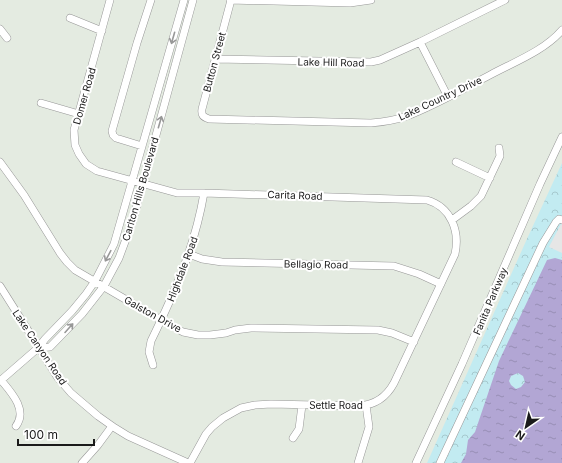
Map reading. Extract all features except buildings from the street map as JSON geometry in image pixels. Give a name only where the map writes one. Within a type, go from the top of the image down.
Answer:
[{"type":"street","name":"Domer Road","points":[[110,0],[75,125],[74,135],[76,150],[86,164],[97,171],[132,181]]},
{"type":"street","points":[[142,146],[116,138],[112,131],[151,0]]},
{"type":"street","name":"Carlton Hills Boulevard","points":[[1,381],[38,348],[72,311],[86,294],[114,244],[184,0]]},
{"type":"street","name":"Carlton Hills Boulevard","points":[[38,348],[50,347],[82,314],[104,286],[119,258],[132,223],[194,0]]},
{"type":"street","points":[[231,0],[320,1],[350,3],[371,0]]},
{"type":"street","name":"Button Street","points":[[209,119],[201,114],[231,0]]},
{"type":"street","name":"Lake Hill Road","points":[[215,59],[367,63],[380,60],[420,42],[505,0]]},
{"type":"street","points":[[70,18],[102,31]]},
{"type":"street","points":[[0,29],[7,38]]},
{"type":"street","name":"Lake Country Drive","points":[[209,119],[363,123],[383,122],[409,115],[448,97],[541,48],[562,30]]},
{"type":"street","points":[[420,42],[448,97]]},
{"type":"street","points":[[41,103],[79,114]]},
{"type":"street","name":"Fanita Parkway","points":[[416,463],[462,364],[562,137]]},
{"type":"street","points":[[452,220],[471,206],[481,196],[500,156],[499,148]]},
{"type":"street","name":"Galston Drive","points":[[0,162],[24,195],[63,257],[75,270],[183,332],[198,335],[210,335],[251,328],[378,330],[392,333],[414,342]]},
{"type":"street","points":[[456,162],[490,178]]},
{"type":"street","name":"Carita Road","points":[[132,181],[177,193],[422,199],[431,201],[440,207],[452,220]]},
{"type":"street","name":"Highdale Road","points":[[153,365],[149,352],[151,341],[182,274],[199,221],[204,193]]},
{"type":"street","points":[[440,463],[543,243],[556,222],[559,219],[562,220]]},
{"type":"street","name":"Settle Road","points":[[189,463],[206,434],[212,427],[241,408],[255,405],[359,406],[381,399],[392,388],[456,249],[456,234],[452,220]]},
{"type":"street","name":"Bellagio Road","points":[[189,254],[202,259],[222,262],[394,266],[419,274],[441,284]]},
{"type":"street","name":"Lake Canyon Road","points":[[0,286],[58,378],[71,392],[93,412],[128,436],[189,463]]},
{"type":"street","points":[[1,381],[15,397],[21,414],[19,423],[16,426]]},
{"type":"street","points":[[293,438],[299,429],[302,405]]},
{"type":"street","points":[[358,463],[369,427],[366,405]]},
{"type":"street","points":[[82,463],[98,446],[112,426]]},
{"type":"green space","points":[[562,163],[562,463],[427,463],[526,241]]},
{"type":"shaded area","points":[[561,224],[562,225],[562,253],[549,247]]},
{"type":"water","points":[[555,258],[562,260],[562,463],[461,463],[466,454],[468,440],[475,432],[499,361],[547,260]],"holes":[[[518,373],[523,376],[525,382],[521,387],[516,389],[511,385],[509,381],[511,376]]]}]
